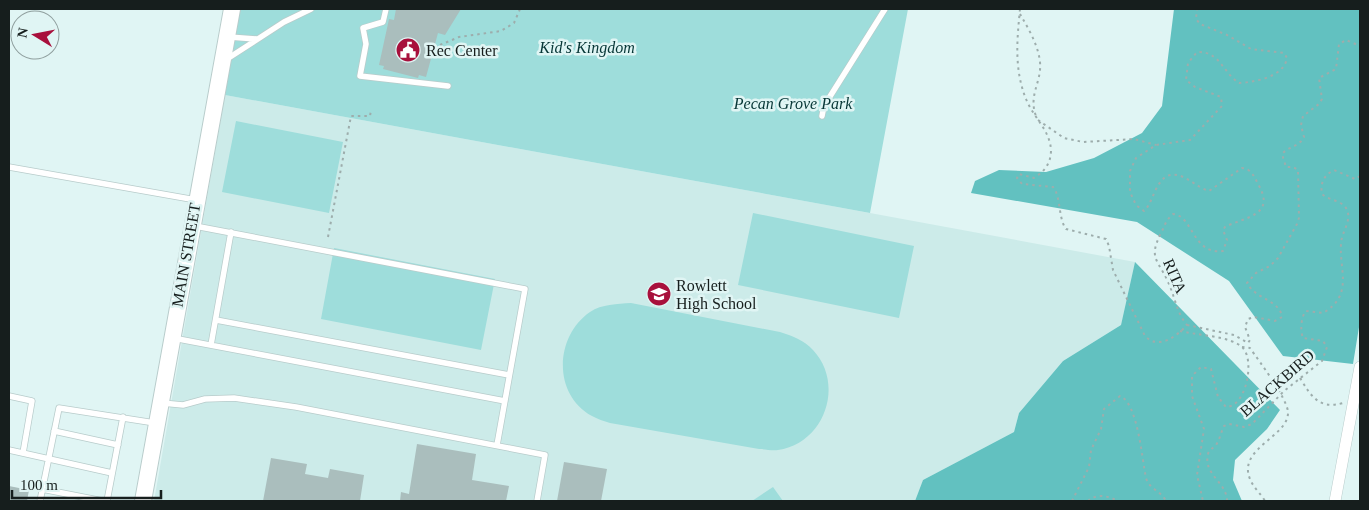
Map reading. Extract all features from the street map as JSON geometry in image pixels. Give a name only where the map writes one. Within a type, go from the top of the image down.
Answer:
[{"type":"street","name":"MAIN STREET","points":[[143,501],[191,225],[232,9]]},
{"type":"street","points":[[1335,501],[1360,367]]},
{"type":"lane","points":[[222,62],[257,39],[311,9]]},
{"type":"lane","points":[[386,9],[383,22],[363,28],[366,44],[360,76],[448,86]]},
{"type":"lane","points":[[822,116],[824,106],[885,9]]},
{"type":"lane","points":[[226,37],[257,39]]},
{"type":"lane","points":[[9,167],[196,200]]},
{"type":"lane","points":[[191,225],[525,289],[497,446]]},
{"type":"lane","points":[[211,346],[231,232]]},
{"type":"lane","points":[[216,320],[509,375]]},
{"type":"lane","points":[[171,338],[505,401]]},
{"type":"lane","points":[[9,396],[32,401],[23,453]]},
{"type":"lane","points":[[160,402],[183,405],[205,399],[234,398],[296,407],[546,455],[537,501]]},
{"type":"lane","points":[[40,501],[59,408],[156,423]]},
{"type":"lane","points":[[107,501],[123,417]]},
{"type":"lane","points":[[54,431],[118,446]]},
{"type":"lane","points":[[9,450],[112,473]]},
{"type":"lane","points":[[42,489],[103,501]]},
{"type":"path","points":[[440,45],[459,38],[501,31],[514,23],[520,9]]},
{"type":"path","points":[[1020,9],[1016,56],[1026,99],[1050,141],[1049,162],[1040,174],[1034,178],[1019,174],[1018,181],[1030,186],[1053,187],[1056,191],[1058,210],[1066,230],[1106,239],[1114,270],[1145,336],[1150,341],[1163,342],[1186,325],[1234,335],[1248,343]]},
{"type":"path","name":"RITA","points":[[1186,325],[1179,313],[1168,282],[1154,255],[1154,245],[1167,219],[1173,214],[1181,216],[1199,242],[1211,250],[1223,251],[1227,240],[1223,230],[1225,227],[1252,217],[1263,206],[1264,197],[1252,173],[1242,168],[1209,191],[1176,175],[1170,176],[1156,189],[1147,209],[1141,210],[1136,205],[1130,192],[1131,165],[1136,158],[1156,145],[1190,140],[1222,106],[1220,97],[1194,87],[1186,80],[1188,63],[1197,52],[1204,52],[1216,58],[1239,83],[1267,77],[1286,64],[1287,58],[1284,54],[1251,49],[1227,35],[1200,24],[1196,19],[1197,9]]},
{"type":"path","points":[[1020,12],[1034,41],[1040,62],[1032,105],[1037,119],[1064,138],[1083,142],[1134,139],[1156,145]]},
{"type":"path","points":[[1265,501],[1250,480],[1248,472],[1254,451],[1286,421],[1287,406],[1250,348],[1248,343],[1250,340],[1245,327],[1248,318],[1254,317],[1275,321],[1282,317],[1278,308],[1256,295],[1250,288],[1248,281],[1278,258],[1300,218],[1298,170],[1293,167],[1286,168],[1282,154],[1287,149],[1297,146],[1304,137],[1301,124],[1303,116],[1319,104],[1322,99],[1319,78],[1336,69],[1339,44],[1346,40],[1360,46]]},
{"type":"path","points":[[328,236],[351,116],[370,116],[371,110]]},
{"type":"path","name":"BLACKBIRD","points":[[1227,501],[1222,486],[1208,468],[1208,454],[1216,444],[1224,426],[1226,424],[1244,427],[1252,424],[1280,395],[1322,361],[1327,351],[1323,341],[1303,338],[1301,334],[1303,314],[1306,311],[1323,313],[1330,309],[1338,297],[1344,276],[1341,242],[1348,220],[1348,211],[1341,204],[1322,194],[1322,183],[1328,173],[1334,170],[1355,180],[1360,176]]},
{"type":"path","points":[[1180,331],[1231,341],[1242,347],[1250,348]]},
{"type":"path","name":"BLACKBIRD","points":[[1203,501],[1197,475],[1204,428],[1192,396],[1192,376],[1201,367],[1211,369],[1220,402],[1226,407],[1230,407],[1240,397],[1248,374],[1247,355],[1242,347]]},
{"type":"path","points":[[1300,378],[1313,399],[1324,405],[1355,399]]},
{"type":"path","points":[[1072,501],[1090,467],[1092,450],[1101,429],[1104,409],[1120,396],[1123,397],[1130,407],[1138,430],[1138,443],[1149,486],[1163,496],[1166,501]]},
{"type":"path","points":[[1088,501],[1097,496],[1118,501]]},
{"type":"shaded area","points":[[1174,9],[1360,9],[1360,321],[1353,364],[1283,356],[1229,281],[1137,222],[971,193],[975,181],[999,170],[1046,172],[1094,158],[1142,133],[1162,106]]},
{"type":"shaded area","name":"Rowlett High School","points":[[225,95],[1135,262],[1121,325],[1063,361],[1019,413],[1014,432],[923,480],[915,501],[154,501]]},
{"type":"shaded area","points":[[1135,262],[1280,410],[1267,429],[1235,460],[1233,480],[1242,501],[915,501],[923,480],[1014,432],[1019,413],[1063,361],[1121,325]]},
{"type":"green space","name":"Pecan Grove Park","points":[[240,9],[908,9],[870,213],[225,95]]},
{"type":"green space","points":[[236,121],[343,142],[329,213],[222,192]]},
{"type":"green space","points":[[753,213],[914,246],[899,318],[738,285]]},
{"type":"green space","points":[[334,248],[495,279],[481,350],[321,319]]},
{"type":"green space","points":[[631,303],[780,332],[806,344],[823,364],[828,379],[828,395],[825,410],[818,424],[808,436],[794,445],[773,450],[610,423],[592,416],[579,406],[570,394],[565,380],[563,365],[570,335],[578,322],[595,309],[615,304]]},
{"type":"green space","points":[[773,487],[783,501],[752,501]]},
{"type":"building","name":"Rec Center","points":[[396,9],[461,9],[445,35],[438,33],[426,77],[419,75],[418,78],[383,69],[384,66],[379,65],[389,19],[394,20]]},
{"type":"building","points":[[417,444],[476,454],[472,480],[509,486],[506,501],[400,501],[401,492],[409,494]]},
{"type":"building","points":[[271,458],[307,464],[305,474],[328,478],[330,469],[364,475],[360,501],[263,501]]},
{"type":"building","points":[[564,462],[607,469],[601,501],[557,501]]},
{"type":"building","points":[[9,486],[29,490],[27,501],[9,501]]},
{"type":"place","name":"Rec Center","points":[[408,50]]},
{"type":"place","name":"Rowlett High School","points":[[659,294]]},
{"type":"park label","name":"Kid's Kingdom","points":[[587,47]]}]
